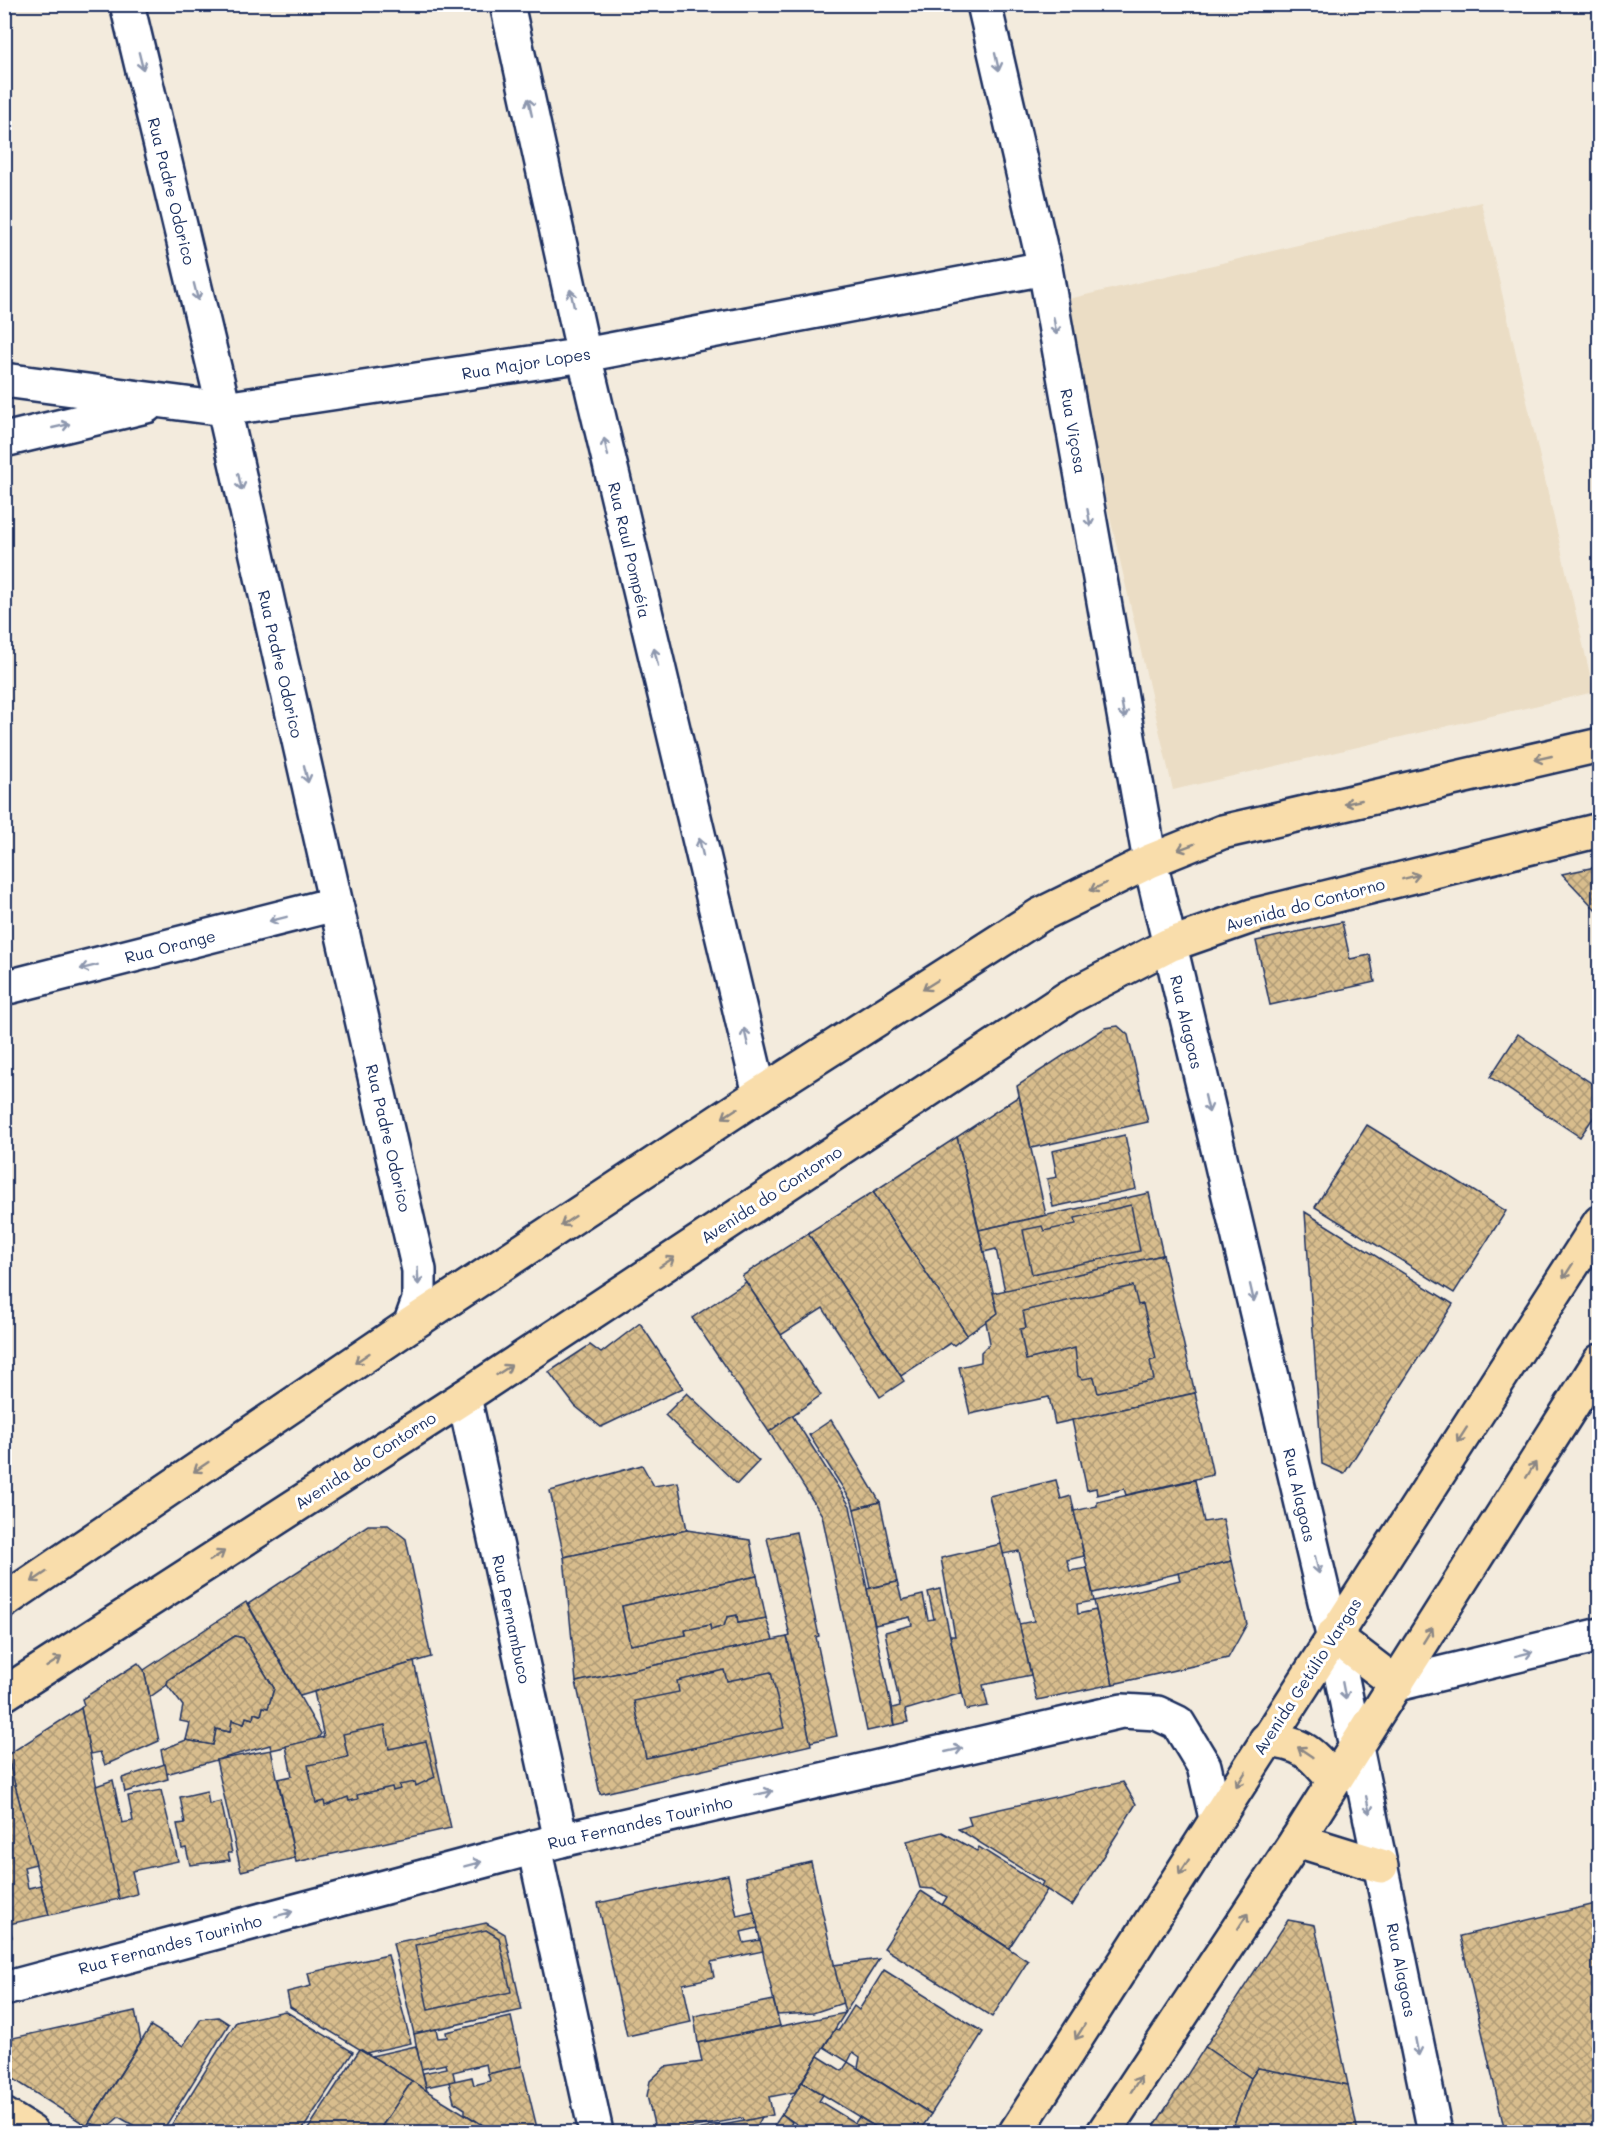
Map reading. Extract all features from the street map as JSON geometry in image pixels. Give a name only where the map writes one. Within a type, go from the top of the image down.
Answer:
[{"type":"main road","points":[[4,1601],[410,1325],[760,1094],[1040,915],[1150,861],[1222,832],[1599,745]]},
{"type":"main road","name":"Avenida do Contorno","points":[[4,1694],[464,1397],[1069,997],[1169,945],[1252,916],[1599,830]]},
{"type":"main road","name":"Avenida Getúlio Vargas","points":[[1016,2133],[1599,1222]]},
{"type":"main road","points":[[1104,2133],[1356,1748],[1599,1361]]},
{"type":"main road","points":[[1333,1635],[1397,1684]]},
{"type":"main road","points":[[1266,1740],[1289,1742],[1306,1752],[1320,1764],[1334,1782]]},
{"type":"main road","points":[[1297,1840],[1381,1866]]},
{"type":"main road","points":[[4,2115],[32,2133]]},
{"type":"street","name":"Rua Padre Odorico","points":[[127,4],[224,409],[418,1270],[419,1300],[410,1325]]},
{"type":"street","name":"Rua Raul Pompéia","points":[[507,4],[584,355],[760,1094]]},
{"type":"street","name":"Rua Viçosa","points":[[984,4],[1045,268],[1150,861]]},
{"type":"street","name":"Rua Major Lopes","points":[[4,380],[224,409],[584,355],[1045,268]]},
{"type":"street","points":[[4,440],[165,402]]},
{"type":"street","name":"Rua Alagoas","points":[[1150,861],[1333,1635],[1435,2133]]},
{"type":"street","name":"Rua Orange","points":[[4,988],[335,904]]},
{"type":"street","name":"Rua Pernambuco","points":[[464,1397],[548,1844],[596,2133]]},
{"type":"street","points":[[1397,1684],[1599,1635]]},
{"type":"street","name":"Rua Fernandes Tourinho","points":[[4,1989],[548,1844],[1122,1711],[1157,1713],[1179,1723],[1204,1766],[1216,1818]]},
{"type":"shaded area","points":[[1481,202],[1594,692],[1173,790],[1060,301]]},
{"type":"building","points":[[1600,866],[1600,914],[1562,874]]},
{"type":"building","points":[[1342,922],[1350,959],[1370,955],[1375,982],[1270,1005],[1256,941]]},
{"type":"building","points":[[1118,1026],[1128,1035],[1148,1122],[1031,1148],[1017,1086],[1105,1028]]},
{"type":"building","points":[[1518,1034],[1600,1089],[1600,1108],[1580,1137],[1490,1077]]},
{"type":"building","points":[[1019,1096],[1046,1215],[979,1230],[957,1137]]},
{"type":"building","points":[[1367,1125],[1506,1211],[1454,1293],[1315,1207]]},
{"type":"building","points":[[1125,1135],[1136,1189],[1053,1207],[1047,1179],[1057,1177],[1052,1151]]},
{"type":"building","points":[[957,1137],[998,1313],[967,1335],[873,1192]]},
{"type":"building","points":[[873,1192],[967,1335],[901,1376],[808,1233]]},
{"type":"building","points":[[1149,1193],[1163,1255],[1005,1291],[996,1249],[984,1252],[979,1230]]},
{"type":"building","points":[[1131,1205],[1140,1251],[1032,1274],[1023,1230],[1042,1226],[1044,1231],[1076,1224],[1075,1218]]},
{"type":"building","points":[[1305,1212],[1453,1304],[1344,1474],[1322,1464]]},
{"type":"building","points":[[808,1233],[904,1381],[880,1397],[823,1308],[781,1335],[742,1276]]},
{"type":"building","points":[[1163,1255],[1195,1393],[1055,1424],[1049,1397],[970,1414],[959,1367],[981,1362],[981,1352],[990,1343],[986,1322],[998,1313],[993,1293]]},
{"type":"building","points":[[746,1282],[821,1395],[769,1432],[692,1318]]},
{"type":"building","points":[[1133,1286],[1138,1305],[1143,1304],[1156,1359],[1150,1361],[1154,1380],[1098,1393],[1094,1377],[1083,1379],[1078,1376],[1075,1348],[1026,1360],[1020,1329],[1026,1328],[1023,1311]]},
{"type":"building","points":[[640,1323],[683,1388],[601,1427],[575,1406],[549,1372],[590,1345],[601,1353]]},
{"type":"building","points":[[687,1393],[759,1461],[737,1484],[665,1415]]},
{"type":"building","points":[[1195,1393],[1213,1475],[1126,1495],[1124,1489],[1097,1495],[1096,1488],[1087,1490],[1072,1420]]},
{"type":"building","points":[[792,1415],[850,1506],[895,1725],[867,1731],[822,1515],[769,1432]]},
{"type":"building","points":[[831,1420],[880,1502],[854,1509],[852,1502],[809,1435]]},
{"type":"building","points":[[642,1465],[654,1486],[678,1482],[687,1530],[564,1557],[550,1491]]},
{"type":"building","points":[[1056,1480],[1061,1499],[1071,1496],[1084,1556],[1067,1560],[1070,1571],[1087,1568],[1094,1601],[1077,1604],[1078,1614],[1096,1610],[1113,1684],[1037,1700],[1019,1624],[1034,1621],[1019,1551],[1003,1554],[989,1496]]},
{"type":"building","points":[[1195,1480],[1204,1522],[1223,1519],[1232,1561],[1093,1593],[1074,1511],[1097,1506],[1097,1502]]},
{"type":"building","points":[[880,1502],[897,1582],[870,1588],[854,1509]]},
{"type":"building","points":[[368,1525],[388,1525],[406,1539],[431,1657],[300,1696],[248,1604]]},
{"type":"building","points":[[687,1530],[750,1540],[757,1576],[622,1606],[630,1645],[686,1635],[685,1630],[710,1625],[711,1630],[724,1626],[727,1617],[737,1615],[738,1623],[766,1618],[773,1640],[576,1682],[564,1557]]},
{"type":"building","points":[[796,1532],[819,1636],[816,1637],[837,1736],[810,1742],[787,1637],[790,1636],[767,1538]]},
{"type":"building","points":[[1001,1544],[1031,1675],[983,1685],[988,1706],[966,1710],[950,1636],[955,1636],[941,1558]]},
{"type":"building","points":[[1232,1561],[1247,1624],[1228,1658],[1113,1684],[1094,1601],[1180,1580],[1178,1573]]},
{"type":"building","points":[[757,1576],[766,1618],[738,1623],[737,1615],[727,1617],[724,1626],[711,1630],[710,1625],[685,1630],[686,1635],[630,1645],[622,1606]]},
{"type":"building","points":[[897,1582],[902,1600],[923,1595],[928,1620],[934,1619],[928,1592],[940,1589],[962,1693],[905,1710],[908,1722],[895,1725],[892,1708],[900,1706],[885,1632],[912,1625],[910,1617],[875,1625],[867,1589]]},
{"type":"building","points":[[246,1602],[321,1734],[316,1740],[271,1750],[270,1745],[166,1774],[161,1750],[186,1740],[213,1745],[216,1729],[230,1732],[232,1720],[244,1724],[246,1717],[253,1719],[254,1713],[261,1715],[263,1707],[268,1708],[274,1688],[243,1638],[235,1636],[168,1680],[167,1685],[150,1697],[144,1670]]},
{"type":"building","points":[[235,1636],[243,1638],[274,1688],[268,1708],[263,1707],[261,1715],[254,1713],[253,1719],[246,1717],[244,1724],[232,1720],[230,1732],[216,1729],[213,1745],[186,1740],[190,1723],[180,1721],[183,1706],[167,1685],[168,1680]]},
{"type":"building","points":[[787,1637],[811,1745],[600,1794],[576,1682]]},
{"type":"building","points":[[414,1662],[451,1828],[296,1862],[278,1779],[292,1776],[286,1746],[324,1737],[314,1692]]},
{"type":"building","points":[[138,1663],[144,1670],[159,1741],[105,1765],[100,1752],[90,1754],[81,1708],[84,1705],[82,1699]]},
{"type":"building","points":[[724,1670],[727,1681],[771,1672],[784,1728],[646,1758],[634,1701],[679,1692],[677,1681]]},
{"type":"building","points":[[81,1708],[119,1899],[49,1915],[7,1755]]},
{"type":"building","points":[[385,1725],[389,1749],[426,1741],[435,1777],[416,1786],[415,1782],[399,1785],[400,1789],[393,1791],[392,1787],[357,1795],[358,1799],[349,1801],[348,1797],[325,1806],[324,1801],[316,1803],[308,1765],[348,1757],[343,1734]]},
{"type":"building","points":[[271,1750],[295,1858],[241,1871],[216,1760]]},
{"type":"building","points":[[7,1755],[36,1864],[24,1867],[28,1888],[41,1885],[49,1915],[9,1924],[12,1937],[4,1938],[4,1756]]},
{"type":"building","points":[[165,1764],[168,1779],[125,1792],[122,1778]]},
{"type":"building","points":[[113,1780],[122,1823],[133,1821],[128,1796],[161,1790],[178,1861],[132,1871],[137,1894],[119,1899],[96,1786]]},
{"type":"building","points":[[1123,1782],[1136,1804],[1072,1906],[1041,1886],[1043,1882],[958,1829],[971,1825],[968,1816]]},
{"type":"building","points":[[207,1791],[209,1804],[221,1801],[232,1853],[228,1853],[230,1860],[190,1865],[186,1848],[182,1849],[177,1824],[185,1823],[180,1797]]},
{"type":"building","points":[[942,1832],[977,1851],[979,1847],[1047,1890],[1009,1948],[942,1905],[947,1897],[933,1889],[920,1888],[907,1841]]},
{"type":"building","points":[[811,1862],[843,2003],[813,2013],[777,2015],[746,1877]]},
{"type":"building","points":[[728,1875],[737,1916],[754,1912],[758,1928],[741,1932],[744,1943],[760,1940],[763,1951],[711,1962],[714,1977],[683,1984],[691,2022],[627,2036],[598,1903]]},
{"type":"building","points":[[921,1891],[1028,1961],[992,2017],[884,1948]]},
{"type":"building","points":[[1600,1903],[1600,2132],[1505,2132],[1460,1936]]},
{"type":"building","points":[[1288,1920],[1315,1925],[1348,2085],[1258,2068],[1251,2078],[1205,2047]]},
{"type":"building","points":[[486,1923],[505,1934],[522,2010],[414,2034],[393,1943]]},
{"type":"building","points":[[486,1930],[499,1938],[511,1992],[428,2010],[415,1945]]},
{"type":"building","points":[[388,1955],[411,2043],[366,2053],[290,2007],[287,1992],[311,1986],[308,1973]]},
{"type":"building","points":[[879,1959],[845,2013],[834,1965]]},
{"type":"building","points":[[884,1970],[983,2032],[931,2114],[858,2068],[860,2057],[853,2052],[848,2062],[824,2047],[835,2029],[839,2030],[854,2006],[859,2010]]},
{"type":"building","points":[[773,2000],[780,2026],[698,2043],[694,2016]]},
{"type":"building","points":[[135,2011],[141,2041],[87,2126],[4,2073],[4,2040]]},
{"type":"building","points":[[285,2011],[353,2052],[301,2132],[167,2132],[236,2022]]},
{"type":"building","points":[[845,2013],[795,2092],[769,2097],[773,2115],[656,2132],[647,2096],[650,2081],[665,2067],[702,2062],[698,2043]]},
{"type":"building","points":[[218,2017],[229,2024],[162,2132],[145,2132],[119,2117],[106,2128],[89,2123],[151,2026],[183,2046],[201,2019]]},
{"type":"building","points":[[511,2017],[522,2066],[488,2074],[486,2064],[453,2072],[455,2081],[426,2087],[423,2073],[447,2068],[446,2064],[421,2069],[414,2034],[436,2029],[438,2038],[447,2037],[446,2032]]},
{"type":"building","points":[[416,2046],[427,2091],[371,2056]]},
{"type":"building","points":[[1205,2047],[1251,2078],[1231,2132],[1180,2132],[1153,2128]]},
{"type":"building","points":[[360,2049],[412,2081],[378,2132],[306,2132]]},
{"type":"building","points":[[818,2056],[842,2071],[848,2062],[931,2114],[919,2132],[884,2132],[802,2082]]},
{"type":"building","points":[[522,2066],[538,2132],[494,2132],[465,2114],[465,2109],[454,2102],[449,2082],[472,2077],[474,2085],[490,2081],[488,2074]]},
{"type":"building","points":[[1258,2068],[1348,2085],[1358,2132],[1231,2132],[1251,2078]]},
{"type":"building","points":[[412,2081],[427,2091],[494,2132],[378,2132]]},
{"type":"building","points":[[802,2082],[823,2095],[819,2101],[855,2123],[859,2117],[884,2132],[808,2132],[782,2114]]},
{"type":"building","points":[[782,2114],[792,2122],[788,2130],[792,2132],[770,2132]]},
{"type":"building","points":[[762,2117],[754,2132],[685,2132],[744,2121]]}]
